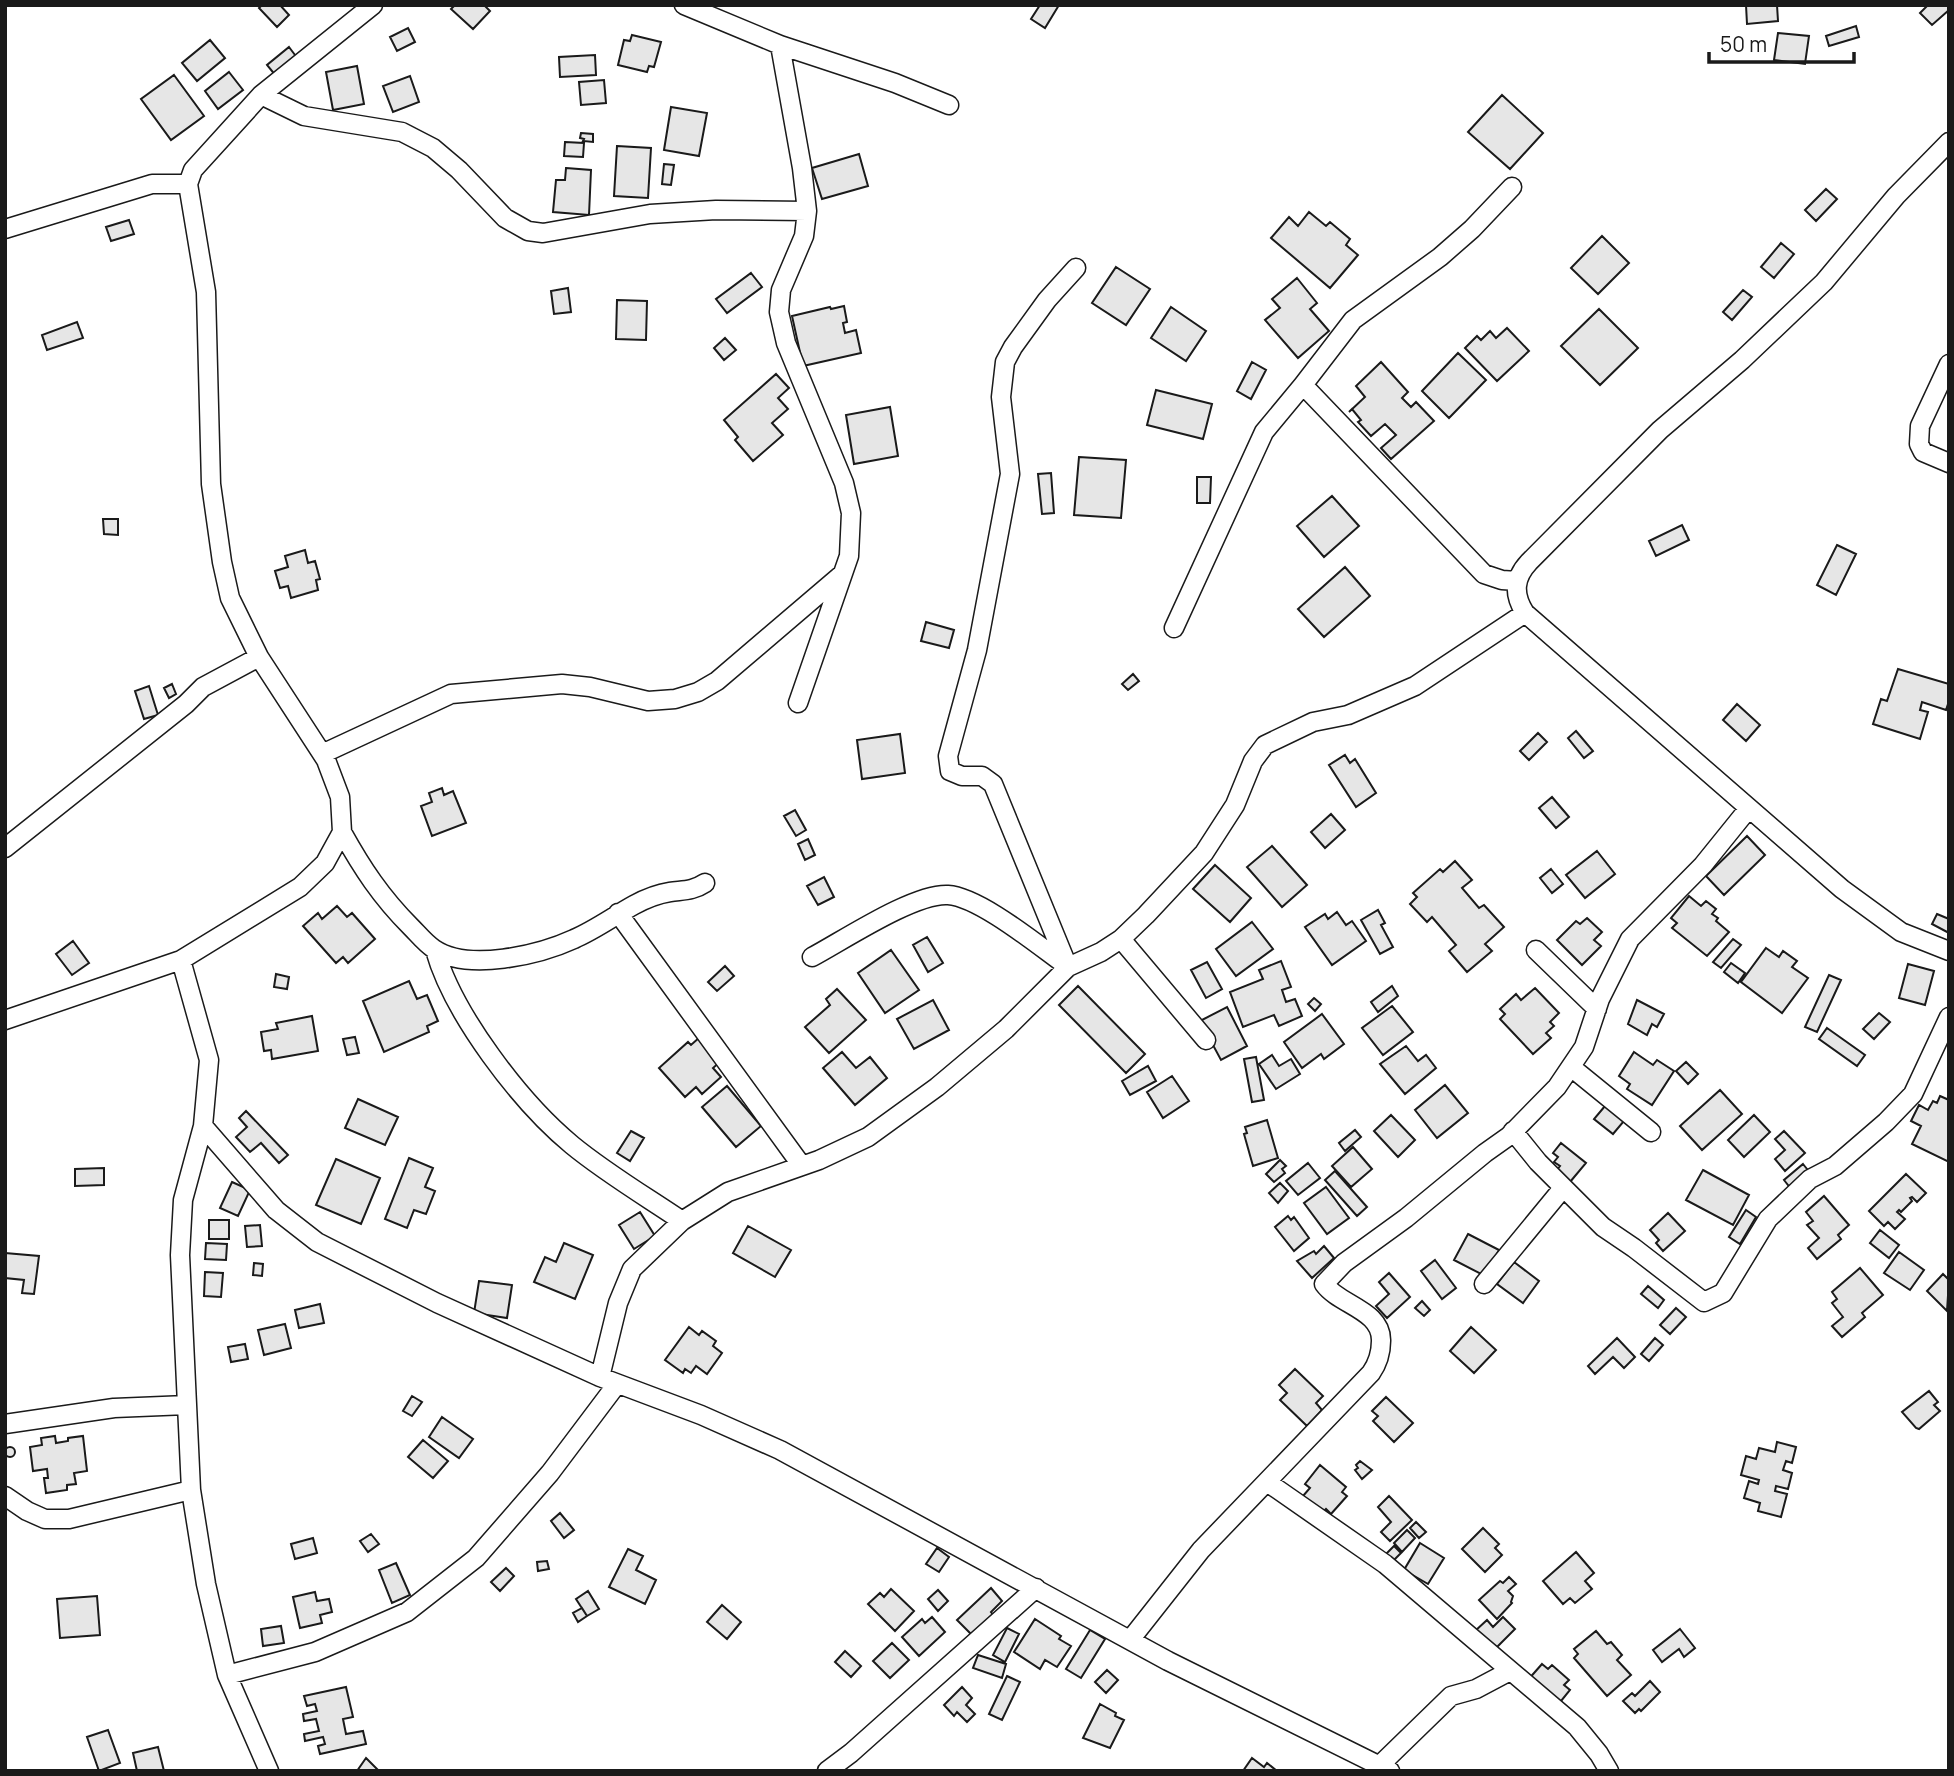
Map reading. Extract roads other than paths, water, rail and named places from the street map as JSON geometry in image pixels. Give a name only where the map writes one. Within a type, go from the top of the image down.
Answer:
[{"type":"street","points":[[373,5],[261,95],[193,170],[188,184],[206,292],[211,484],[230,598],[259,657],[322,754],[340,797],[342,832],[368,877],[388,904],[435,950],[473,961],[528,953],[572,940],[645,899],[669,892],[696,889],[705,883]]},
{"type":"street","points":[[684,5],[780,45],[895,83],[949,105]]},
{"type":"street","points":[[780,45],[807,211],[804,236],[781,290],[779,312],[793,363],[844,483],[850,513],[849,556],[798,703]]},
{"type":"street","points":[[261,95],[304,116],[402,132],[433,148],[505,218],[528,231],[543,233],[650,214],[716,210],[807,211]]},
{"type":"street","points":[[1949,142],[1896,196],[1824,282],[1742,359],[1660,430],[1521,570],[1516,592],[1518,603],[1525,613],[1842,890],[1901,932],[1949,951]]},
{"type":"street","points":[[5,229],[152,184],[188,184]]},
{"type":"street","points":[[1174,628],[1264,432],[1353,320],[1440,257],[1472,229],[1512,187]]},
{"type":"street","points":[[1068,967],[993,784],[982,776],[956,775],[950,771],[948,756],[977,650],[1010,474],[1001,397],[1005,362],[1047,300],[1076,268]]},
{"type":"street","points":[[1949,364],[1920,426],[1918,436],[1923,452],[1949,463]]},
{"type":"street","points":[[1303,385],[1485,574],[1502,580],[1517,581]]},
{"type":"street","points":[[322,754],[451,694],[562,684],[590,687],[648,701],[675,699],[698,692],[717,681],[842,574]]},
{"type":"street","points":[[600,1377],[618,1303],[632,1269],[682,1221],[728,1192],[844,1150],[868,1137],[937,1087],[1006,1029],[1068,967],[1101,952],[1121,939],[1204,853],[1235,804],[1253,761],[1265,745],[1314,722],[1348,715],[1415,685],[1525,613]]},
{"type":"street","points":[[5,848],[186,704],[203,687],[259,657]]},
{"type":"street","points":[[1130,1640],[1201,1550],[1371,1373],[1381,1352],[1381,1332],[1374,1320],[1352,1304],[1332,1295],[1324,1284],[1344,1263],[1406,1218],[1513,1131],[1558,1087],[1584,1047],[1597,1009],[1630,939],[1703,865],[1749,808]]},
{"type":"street","points":[[5,1020],[181,960],[300,887],[326,863],[342,832]]},
{"type":"street","points":[[812,957],[912,903],[945,894],[956,896],[988,911],[1068,967]]},
{"type":"street","points":[[618,913],[802,1166]]},
{"type":"street","points":[[1121,939],[1206,1040]]},
{"type":"street","points":[[435,950],[440,970],[465,1017],[509,1079],[534,1107],[571,1144],[682,1221]]},
{"type":"street","points":[[1536,950],[1597,1009]]},
{"type":"street","points":[[181,960],[209,1060],[203,1126],[183,1200],[180,1255],[191,1490],[206,1584],[227,1675],[269,1771]]},
{"type":"street","points":[[1513,1131],[1563,1188],[1603,1227],[1704,1302],[1723,1293],[1768,1219],[1810,1179],[1835,1166],[1886,1122],[1913,1094],[1949,1017]]},
{"type":"street","points":[[1571,1068],[1651,1132]]},
{"type":"street","points":[[203,1126],[276,1210],[317,1242],[437,1303],[600,1377],[701,1415],[780,1450],[1130,1640],[1373,1767],[1451,1696],[1476,1689],[1510,1671]]},
{"type":"street","points":[[1484,1284],[1563,1188]]},
{"type":"street","points":[[227,1675],[315,1652],[407,1612],[476,1558],[550,1472],[617,1384]]},
{"type":"street","points":[[5,1424],[114,1408],[187,1405]]},
{"type":"street","points":[[1267,1482],[1385,1564],[1577,1727],[1609,1771]]},
{"type":"street","points":[[5,1496],[45,1519],[69,1519],[191,1490]]},
{"type":"street","points":[[827,1771],[851,1753],[1036,1588]]}]
